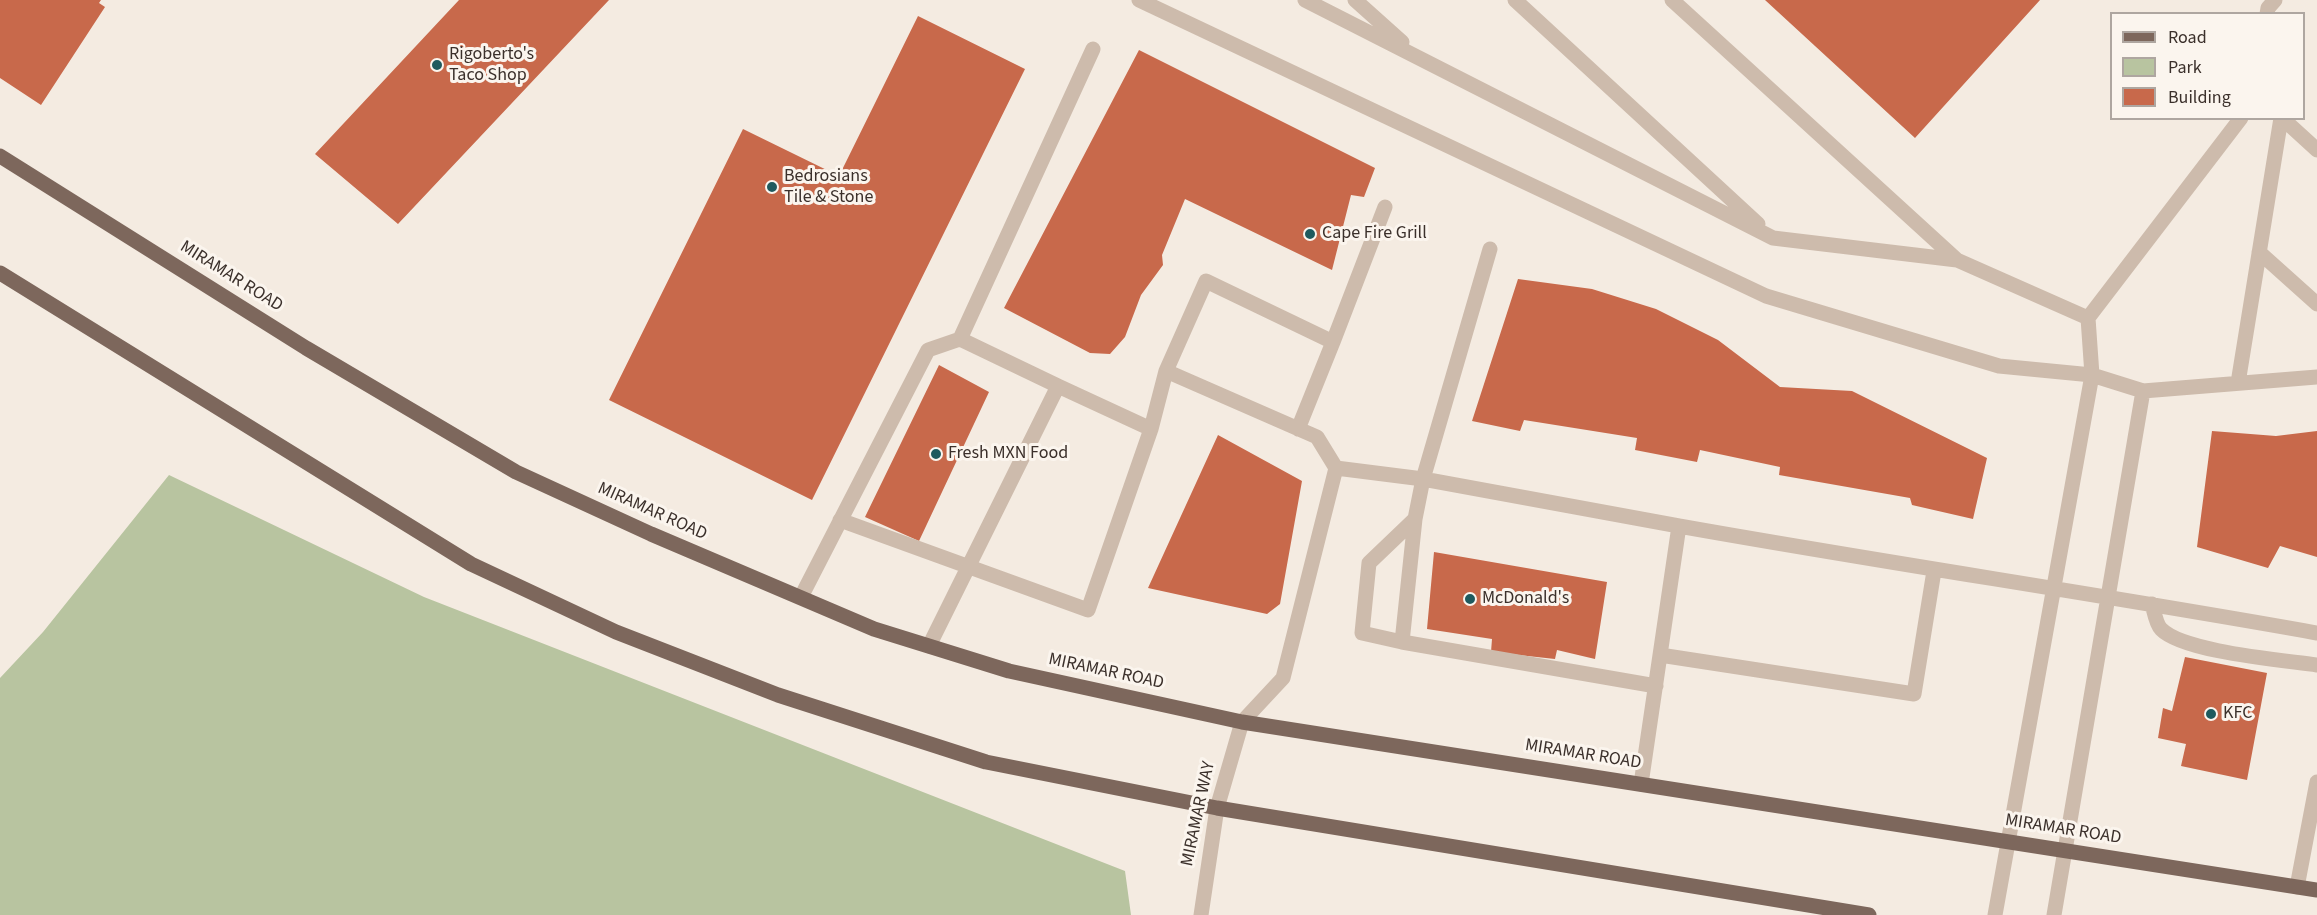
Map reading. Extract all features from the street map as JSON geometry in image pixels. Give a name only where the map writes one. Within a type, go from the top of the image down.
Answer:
[{"type":"main road","name":"MIRAMAR ROAD","points":[[0,156],[306,348],[516,472],[651,534],[874,628],[929,646],[1009,671],[1242,722],[2317,890]]},
{"type":"main road","points":[[0,273],[471,564],[616,632],[778,695],[950,752],[1217,808],[1869,915]]},
{"type":"street","points":[[1139,0],[1766,296],[1999,366],[2092,375],[2143,391],[2317,377]]},
{"type":"street","points":[[1305,0],[1773,238],[1957,260],[2088,318]]},
{"type":"street","points":[[1355,0],[1414,54]]},
{"type":"street","points":[[1515,0],[1773,238]]},
{"type":"street","points":[[1672,0],[1957,260]]},
{"type":"street","points":[[960,339],[1093,49]]},
{"type":"street","points":[[1995,915],[2092,375],[2088,318],[2239,120]]},
{"type":"street","points":[[2238,383],[2282,120]]},
{"type":"street","points":[[2284,120],[2317,150]]},
{"type":"street","points":[[1298,429],[1385,207]]},
{"type":"street","points":[[1402,642],[1415,519],[1423,478],[1490,249]]},
{"type":"street","points":[[2259,252],[2317,304]]},
{"type":"street","points":[[840,520],[1088,610],[1151,429],[1166,371],[1206,281],[1333,342]]},
{"type":"street","points":[[801,597],[928,350],[960,339],[1151,429]]},
{"type":"street","points":[[1166,371],[1317,437],[1336,468],[1283,678],[1242,722]]},
{"type":"street","points":[[929,646],[1058,386]]},
{"type":"street","points":[[2054,915],[2143,391]]},
{"type":"street","points":[[1336,468],[1423,478],[1934,571],[2108,596],[2317,633]]},
{"type":"street","points":[[1415,519],[1370,563],[1362,633],[1656,686]]},
{"type":"street","points":[[1641,784],[1679,526]]},
{"type":"street","points":[[1660,655],[1914,694],[1934,571]]},
{"type":"street","points":[[2152,604],[2160,628],[2173,639],[2227,652],[2317,665]]},
{"type":"street","name":"MIRAMAR WAY","points":[[1201,915],[1217,808],[1242,722]]},
{"type":"street","points":[[2297,887],[2317,782]]},
{"type":"green space","points":[[169,475],[424,597],[1125,871],[1131,915],[0,915],[0,678],[43,632]]},
{"type":"building","points":[[0,0],[101,0],[99,3],[105,7],[41,105],[0,78]]},
{"type":"building","points":[[459,0],[609,0],[398,224],[315,154]]},
{"type":"building","points":[[1765,0],[2040,0],[1915,138]]},
{"type":"building","points":[[918,16],[1025,69],[812,500],[609,400],[743,129],[839,176]]},
{"type":"building","points":[[1139,50],[1375,168],[1364,197],[1351,195],[1332,270],[1185,199],[1162,255],[1163,265],[1141,295],[1125,337],[1110,354],[1090,353],[1004,308]]},
{"type":"building","points":[[1518,279],[1592,289],[1656,309],[1718,340],[1780,387],[1852,391],[1987,458],[1973,519],[1912,505],[1910,498],[1779,475],[1780,467],[1700,450],[1697,462],[1635,450],[1637,438],[1524,420],[1520,431],[1472,421]]},
{"type":"building","points":[[939,365],[989,392],[919,541],[865,517]]},
{"type":"building","points":[[2212,431],[2276,436],[2317,431],[2317,557],[2280,546],[2268,568],[2197,547]]},
{"type":"building","points":[[1218,435],[1302,481],[1280,604],[1267,614],[1148,588]]},
{"type":"building","points":[[1434,552],[1607,582],[1595,659],[1557,650],[1555,659],[1491,652],[1492,639],[1427,629]]},
{"type":"building","points":[[2185,657],[2267,673],[2247,780],[2181,766],[2186,744],[2158,738],[2163,708],[2172,711]]},
{"type":"place","name":"Rigoberto's Taco Shop","points":[[437,65]]},
{"type":"place","name":"Bedrosians Tile & Stone","points":[[772,187]]},
{"type":"place","name":"Cape Fire Grill","points":[[1310,234]]},
{"type":"place","name":"Fresh MXN Food","points":[[936,454]]},
{"type":"place","name":"McDonald's","points":[[1470,599]]},
{"type":"place","name":"KFC","points":[[2211,714]]}]
